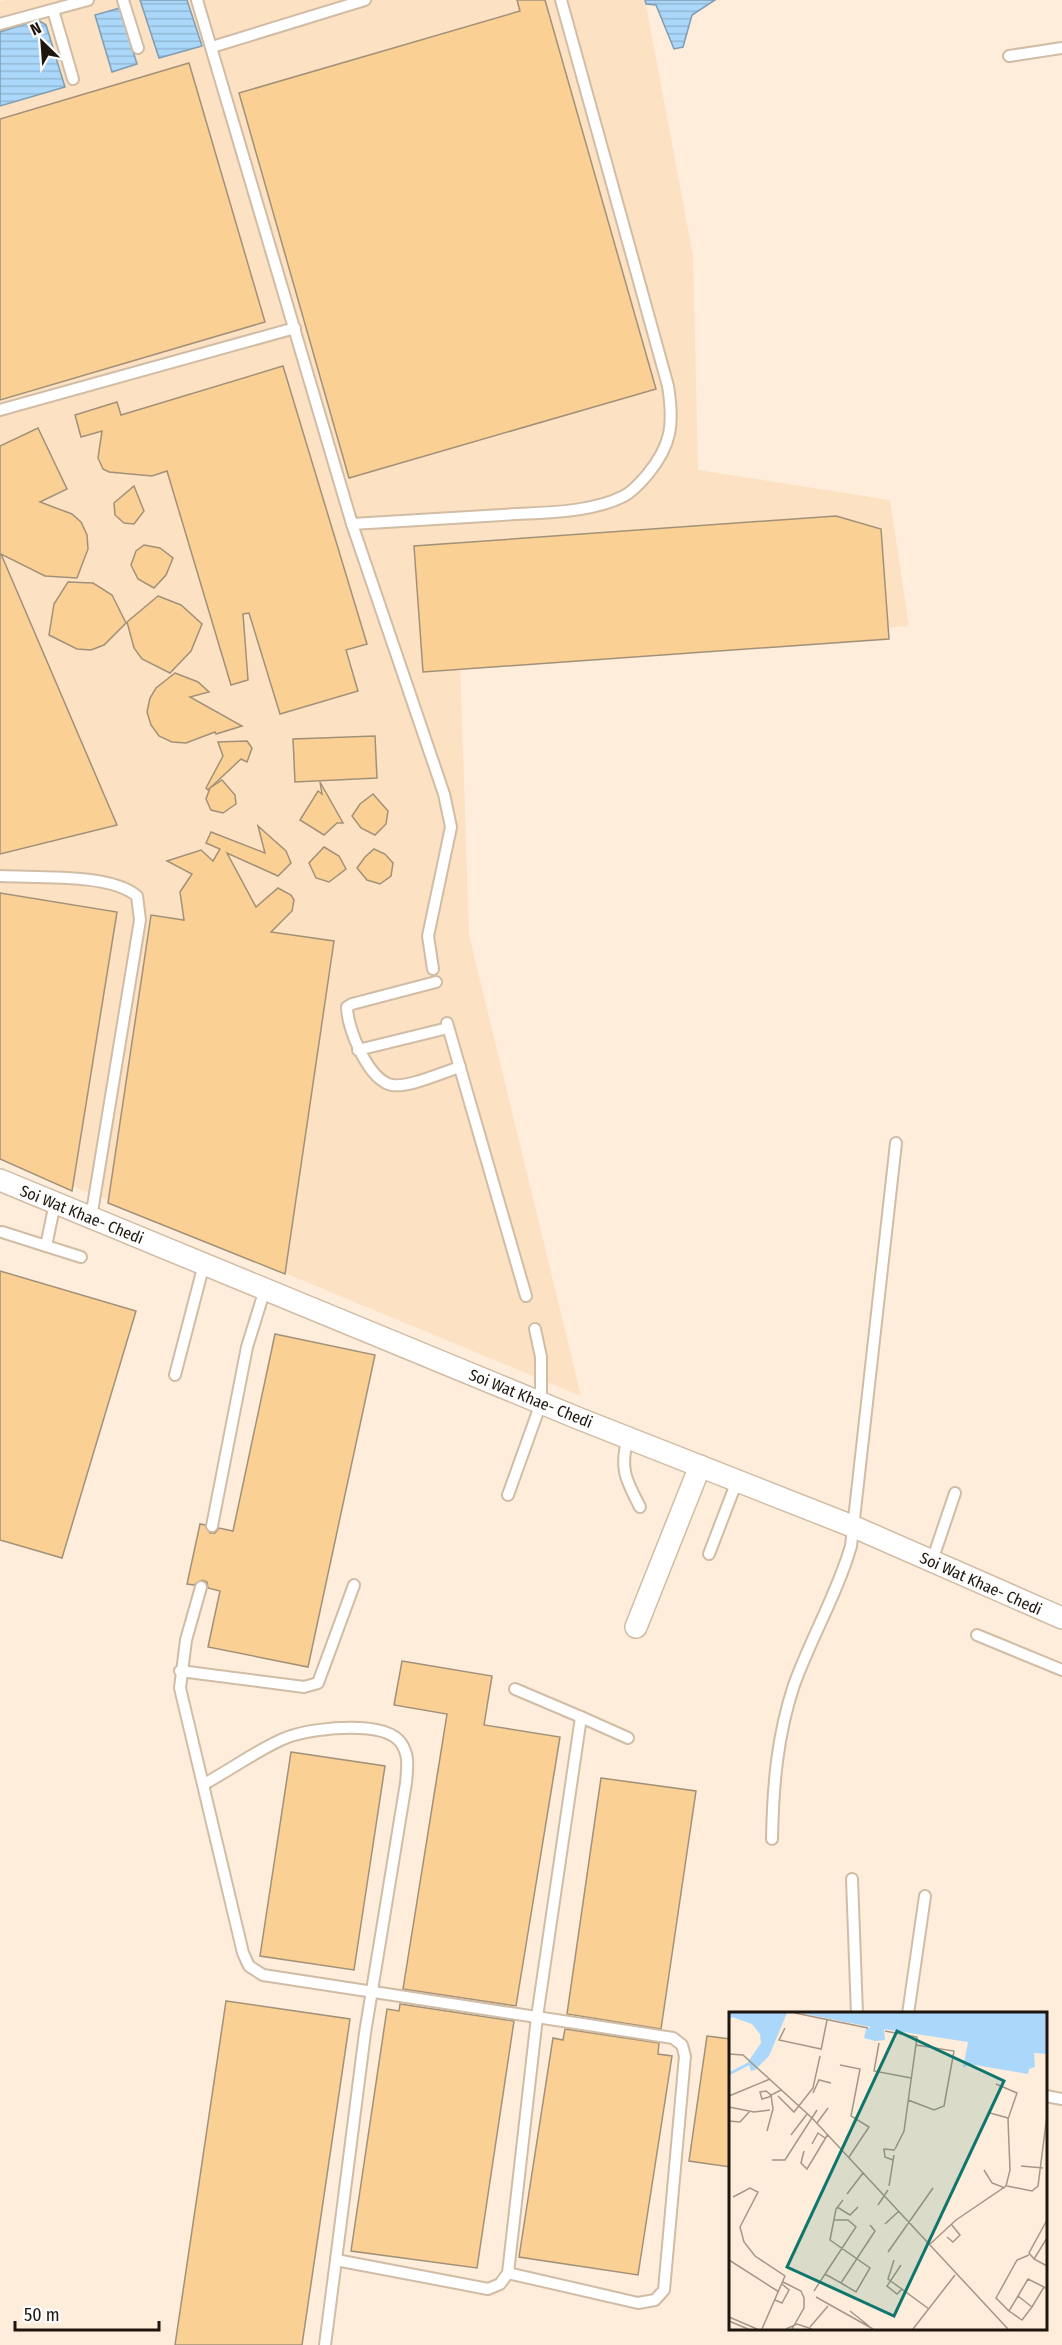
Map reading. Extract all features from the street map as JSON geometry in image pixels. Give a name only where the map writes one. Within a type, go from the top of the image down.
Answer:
[{"type":"street","name":"Soi Wat Khae- Chedi","points":[[0,1180],[541,1403],[852,1526],[1062,1618]]},
{"type":"street","points":[[636,1627],[700,1466]]},
{"type":"lane","points":[[0,24],[88,0]]},
{"type":"lane","points":[[123,0],[138,48]]},
{"type":"lane","points":[[197,0],[352,524],[444,794],[451,827],[428,936],[433,969]]},
{"type":"lane","points":[[212,47],[365,0]]},
{"type":"lane","points":[[352,524],[553,512],[602,504],[626,495],[661,458],[670,435],[671,408],[668,386],[561,0]]},
{"type":"lane","points":[[53,9],[73,79]]},
{"type":"lane","points":[[1009,56],[1062,48]]},
{"type":"lane","points":[[0,410],[295,328]]},
{"type":"lane","points":[[0,876],[108,881],[127,887],[137,896],[140,920],[91,1218]]},
{"type":"lane","points":[[436,982],[352,1004],[347,1007],[347,1015],[358,1050],[382,1081],[393,1085],[405,1084],[460,1067]]},
{"type":"lane","points":[[358,1050],[448,1025],[526,1296]]},
{"type":"lane","points":[[772,1839],[776,1754],[794,1685],[843,1572],[851,1546],[896,1143]]},
{"type":"lane","points":[[46,1246],[55,1203]]},
{"type":"lane","points":[[2,1232],[81,1257]]},
{"type":"lane","points":[[175,1375],[204,1264]]},
{"type":"lane","points":[[212,1526],[247,1347],[265,1288]]},
{"type":"lane","points":[[508,1495],[541,1403],[541,1357],[535,1329]]},
{"type":"lane","points":[[628,1438],[622,1459],[624,1472],[640,1507]]},
{"type":"lane","points":[[709,1554],[737,1481]]},
{"type":"lane","points":[[932,1561],[955,1493]]},
{"type":"lane","points":[[180,1671],[304,1687],[318,1683],[354,1585]]},
{"type":"lane","points":[[201,1587],[180,1671],[184,1712],[204,1784],[243,1953],[249,1966],[263,1975],[673,2038],[682,2045],[685,2056],[664,2290],[655,2300],[638,2303],[508,2273]]},
{"type":"lane","points":[[977,1635],[1062,1670]]},
{"type":"lane","points":[[515,1689],[628,1738]]},
{"type":"lane","points":[[336,2260],[488,2289],[500,2284],[508,2273],[537,2017],[581,1717]]},
{"type":"lane","points":[[204,1784],[292,1735],[366,1728],[390,1733],[400,1742],[408,1759],[372,1992],[325,2345]]},
{"type":"lane","points":[[852,1879],[857,2012]]},
{"type":"lane","points":[[908,2012],[925,1896]]},
{"type":"lane","points":[[1047,2096],[1062,2099]]},
{"type":"shaded area","points":[[6,0],[645,0],[693,256],[698,470],[890,500],[909,626],[460,661],[469,935],[581,1396],[116,1203],[0,1158],[0,2]]},
{"type":"water","points":[[140,0],[187,0],[202,46],[159,58]]},
{"type":"water","points":[[645,0],[715,0],[692,15],[683,47],[674,49],[656,5],[646,4]]},
{"type":"water","points":[[120,8],[137,64],[112,72],[95,15]]},
{"type":"water","points":[[38,20],[46,25],[65,87],[0,106],[0,32]]},
{"type":"building","points":[[517,0],[545,0],[656,389],[349,478],[239,93],[520,11]]},
{"type":"building","points":[[189,63],[265,322],[0,400],[0,119]]},
{"type":"building","points":[[283,366],[367,644],[346,650],[358,691],[280,714],[249,613],[243,614],[248,680],[231,685],[167,471],[152,476],[109,472],[103,469],[98,458],[102,431],[81,437],[75,415],[117,402],[121,415]]},
{"type":"building","points":[[38,428],[67,489],[40,502],[72,514],[81,522],[87,535],[88,549],[77,578],[45,576],[1,554],[117,825],[0,854],[0,446]]},
{"type":"building","points":[[134,486],[144,511],[134,524],[124,523],[115,515],[114,503]]},
{"type":"building","points":[[836,516],[881,529],[889,639],[423,672],[414,546]]},
{"type":"building","points":[[144,545],[160,548],[173,558],[166,575],[154,588],[138,579],[131,565],[136,551]]},
{"type":"building","points":[[68,582],[93,583],[112,595],[126,623],[104,645],[91,650],[77,649],[49,635],[54,604]]},
{"type":"building","points":[[158,596],[181,605],[202,624],[191,651],[170,673],[142,659],[134,648],[127,622]]},
{"type":"building","points":[[175,673],[198,682],[209,692],[190,697],[242,726],[216,734],[215,732],[186,743],[172,742],[159,736],[151,725],[147,712],[150,698],[156,688]]},
{"type":"building","points":[[375,736],[377,778],[295,782],[293,739]]},
{"type":"building","points":[[247,741],[252,748],[247,762],[241,759],[208,790],[206,788],[223,756],[218,742]]},
{"type":"building","points":[[222,780],[235,795],[236,804],[223,813],[211,810],[206,799],[210,788]]},
{"type":"building","points":[[320,782],[343,823],[337,823],[324,835],[300,820],[318,791],[322,794]]},
{"type":"building","points":[[373,794],[388,811],[386,824],[375,835],[361,828],[352,816],[360,804]]},
{"type":"building","points":[[258,826],[286,851],[291,863],[278,876],[227,853],[256,907],[278,888],[291,895],[294,900],[292,911],[271,932],[334,941],[285,1274],[108,1203],[151,915],[184,920],[180,892],[192,874],[167,861],[201,850],[213,861],[220,849],[206,843],[211,832],[265,853]]},
{"type":"building","points":[[324,847],[339,856],[346,869],[329,882],[316,878],[309,863]]},
{"type":"building","points":[[374,849],[385,854],[393,863],[391,876],[380,884],[367,880],[357,868]]},
{"type":"building","points":[[0,893],[117,912],[72,1191],[0,1159]]},
{"type":"building","points":[[0,1271],[136,1311],[62,1558],[0,1540]]},
{"type":"building","points":[[275,1334],[375,1355],[308,1667],[208,1647],[220,1591],[208,1588],[207,1582],[202,1580],[194,1585],[187,1584],[200,1524],[205,1525],[210,1533],[215,1533],[219,1528],[233,1531]]},
{"type":"building","points":[[402,1661],[492,1676],[484,1725],[560,1737],[516,2006],[403,1989],[447,1714],[394,1705]]},
{"type":"building","points":[[291,1752],[385,1766],[354,1970],[260,1956]]},
{"type":"building","points":[[601,1778],[696,1791],[661,2029],[567,2014]]},
{"type":"building","points":[[226,2001],[350,2019],[302,2345],[175,2345]]},
{"type":"building","points":[[400,2004],[514,2021],[477,2268],[351,2251],[387,2009],[399,2011]]},
{"type":"building","points":[[565,2029],[659,2043],[658,2054],[672,2056],[638,2275],[519,2257],[553,2038],[563,2040]]},
{"type":"building","points":[[707,2036],[729,2039],[729,2167],[689,2161]]}]
